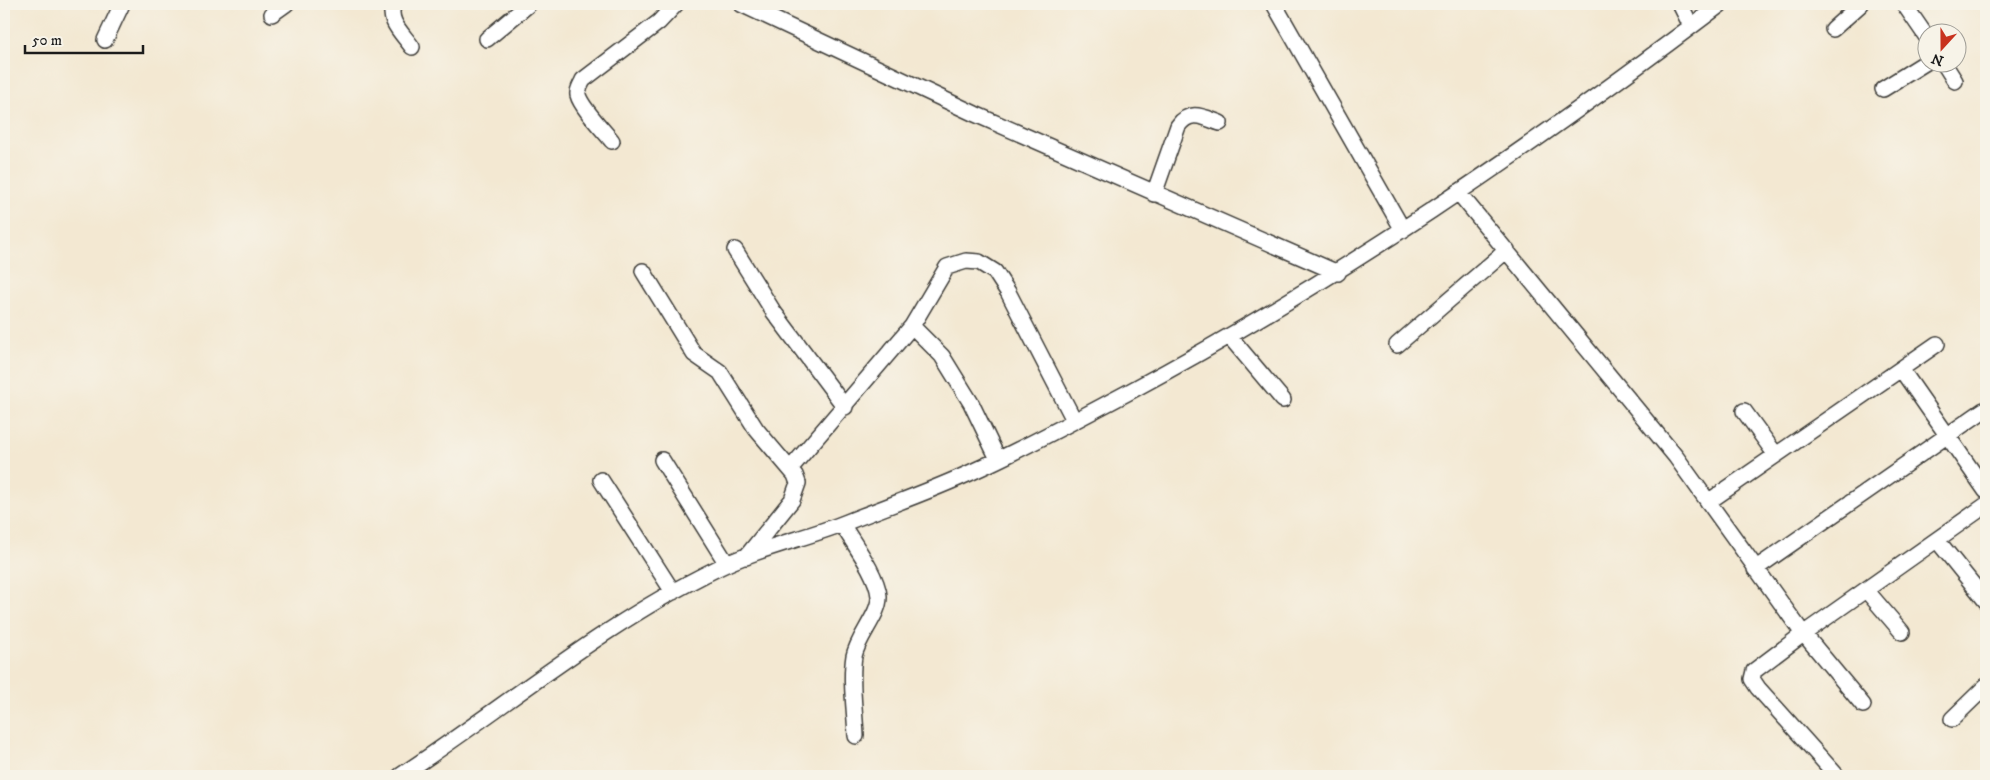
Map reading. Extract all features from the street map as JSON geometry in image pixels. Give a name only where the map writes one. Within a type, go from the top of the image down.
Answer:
[{"type":"street","points":[[105,40],[122,4]]},
{"type":"street","points":[[272,14],[286,4]]},
{"type":"street","points":[[394,4],[390,11],[392,20],[412,47]]},
{"type":"street","points":[[487,38],[529,4]]},
{"type":"street","points":[[612,141],[582,103],[578,95],[579,88],[583,80],[659,22],[676,4]]},
{"type":"street","points":[[741,4],[859,61],[1154,194],[1338,272]]},
{"type":"street","points":[[1274,4],[1403,230]]},
{"type":"street","points":[[1680,4],[1691,26]]},
{"type":"street","points":[[400,776],[543,676],[673,592],[727,564],[842,524],[976,470],[1230,337],[1338,272],[1403,230],[1721,4]]},
{"type":"street","points":[[1833,29],[1861,4]]},
{"type":"street","points":[[1904,4],[1918,24]]},
{"type":"street","points":[[1883,89],[1918,67]]},
{"type":"street","points":[[1950,72],[1955,80]]},
{"type":"street","points":[[1154,194],[1178,126],[1183,119],[1189,115],[1197,115],[1220,124]]},
{"type":"street","points":[[1458,192],[1670,449],[1803,634],[1863,705]]},
{"type":"street","points":[[735,250],[773,311],[845,407]]},
{"type":"street","points":[[1397,344],[1507,250]]},
{"type":"street","points":[[790,469],[845,407],[912,326],[948,267],[966,261],[987,265],[995,272],[1008,292],[1074,420]]},
{"type":"street","points":[[643,271],[694,354],[720,372],[756,429],[790,469],[798,483],[797,491],[792,500],[746,557]]},
{"type":"street","points":[[912,326],[942,356],[971,403],[998,459]]},
{"type":"street","points":[[1230,337],[1283,400]]},
{"type":"street","points":[[1708,502],[1937,344]]},
{"type":"street","points":[[1901,369],[1986,491]]},
{"type":"street","points":[[1755,569],[1984,410]]},
{"type":"street","points":[[1744,411],[1776,455]]},
{"type":"street","points":[[662,460],[727,564]]},
{"type":"street","points":[[600,480],[673,592]]},
{"type":"street","points":[[1837,776],[1758,688],[1752,679],[1758,667],[1986,505]]},
{"type":"street","points":[[842,524],[872,575],[879,597],[877,606],[860,636],[854,656],[856,736]]},
{"type":"street","points":[[1937,540],[1986,601]]},
{"type":"street","points":[[1866,590],[1902,632]]},
{"type":"street","points":[[1952,719],[1986,686]]}]
